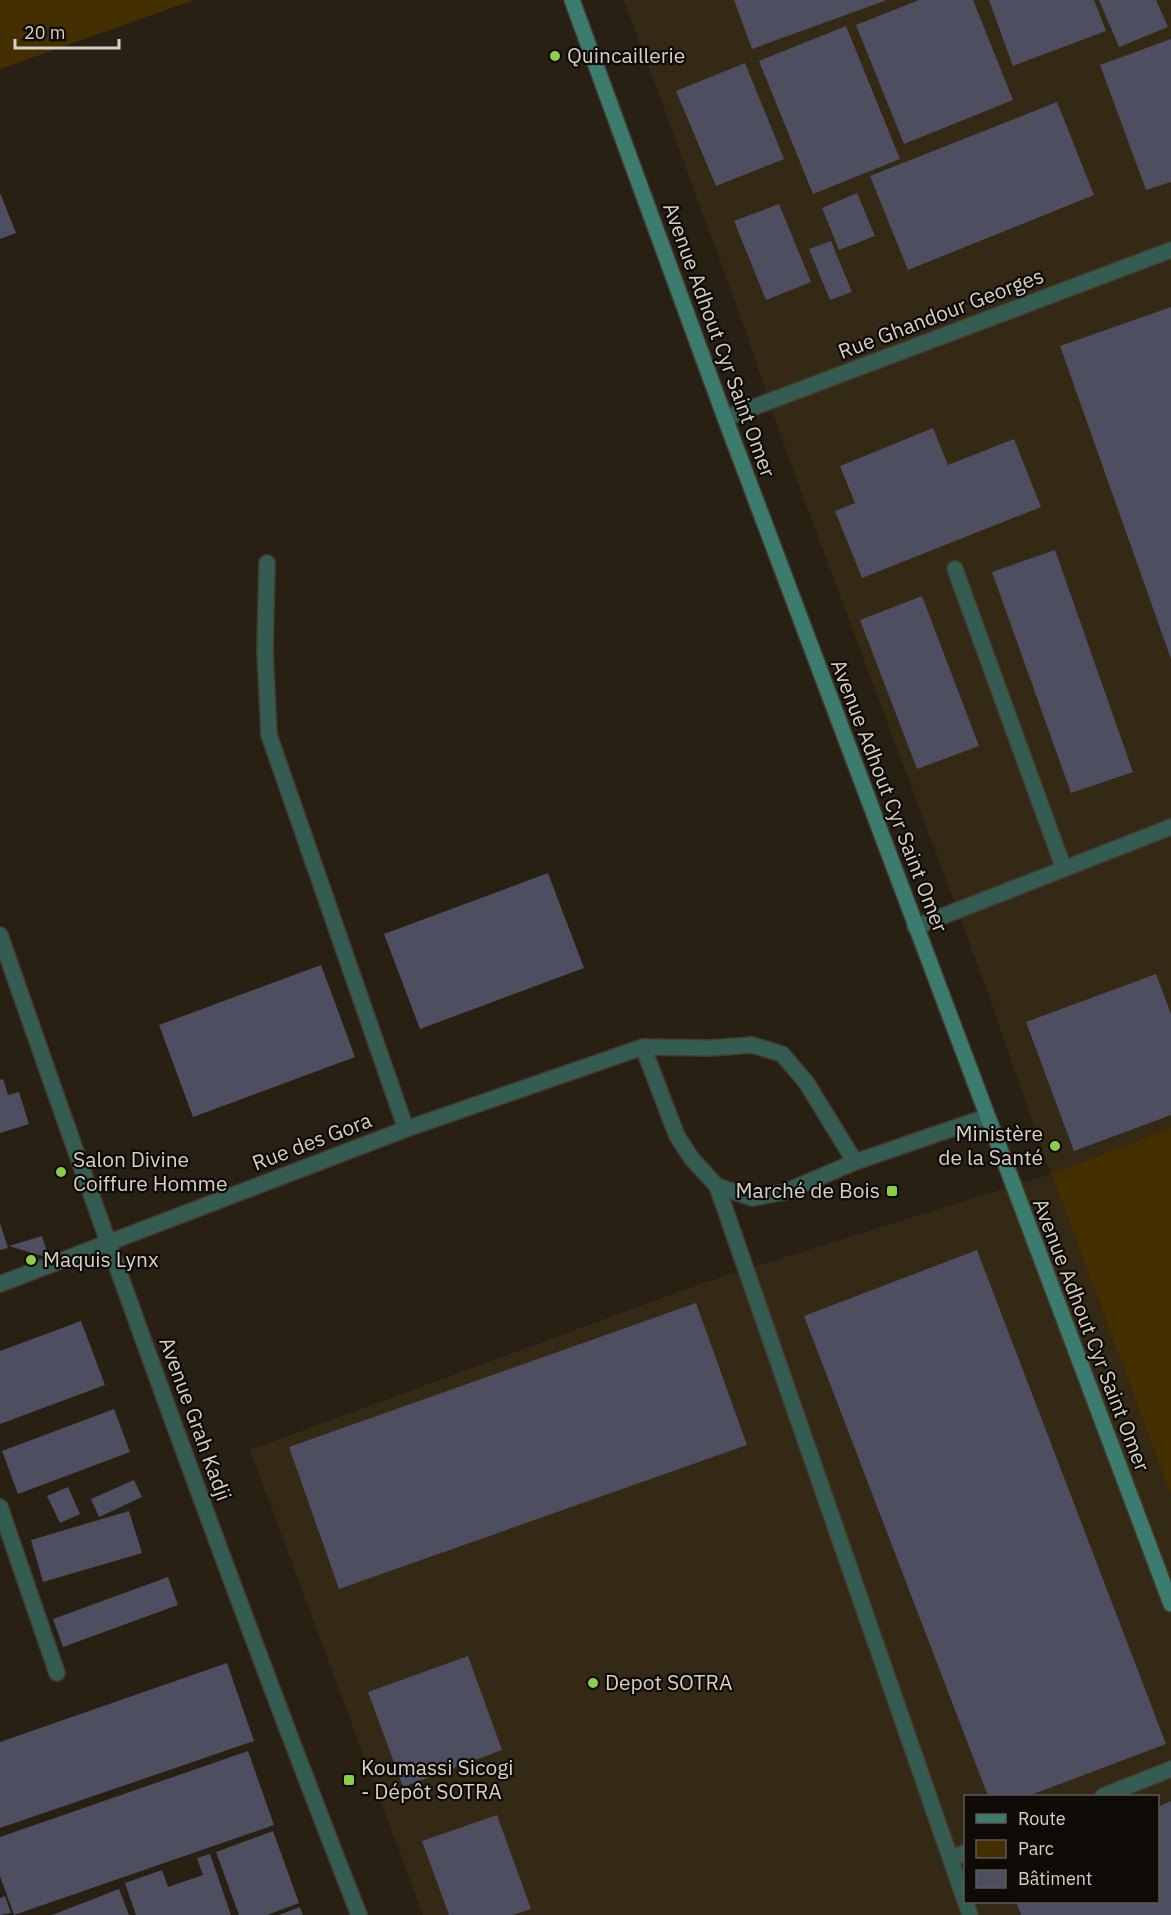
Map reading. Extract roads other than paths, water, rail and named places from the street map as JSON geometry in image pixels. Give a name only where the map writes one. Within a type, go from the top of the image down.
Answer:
[{"type":"street","name":"Avenue Adhout Cyr Saint Omer","points":[[572,0],[915,927],[1171,1604]]},
{"type":"street","name":"Rue Ghandour Georges","points":[[725,418],[1171,250]]},
{"type":"street","points":[[267,563],[265,651],[269,735],[406,1129]]},
{"type":"street","points":[[955,569],[1064,869]]},
{"type":"street","points":[[915,927],[1171,827]]},
{"type":"street","name":"Avenue Grah Kadji","points":[[0,935],[107,1243],[310,1790],[359,1915]]},
{"type":"street","name":"Rue des Gora","points":[[0,1284],[406,1129],[642,1047],[752,1046],[782,1054],[806,1082],[855,1162]]},
{"type":"street","points":[[642,1047],[677,1136],[692,1159],[717,1186],[964,1897]]},
{"type":"street","points":[[717,1186],[752,1198],[785,1192],[855,1162],[986,1117]]},
{"type":"street","points":[[0,1507],[57,1673]]},
{"type":"street","points":[[1108,1795],[1171,1769]]},
{"type":"street","points":[[951,1858],[964,1853]]},
{"type":"place","name":"Quincaillerie","points":[[555,56]]},
{"type":"place","name":"Ministère de la Santé","points":[[1055,1146]]},
{"type":"place","name":"Salon Divine Coiffure Homme","points":[[61,1172]]},
{"type":"place","name":"Marché de Bois","points":[[892,1191]]},
{"type":"place","name":"Maquis Lynx","points":[[31,1260]]},
{"type":"place","name":"Depot SOTRA","points":[[593,1683]]},
{"type":"place","name":"Koumassi Sicogi - Dépôt SOTRA","points":[[349,1780]]}]
